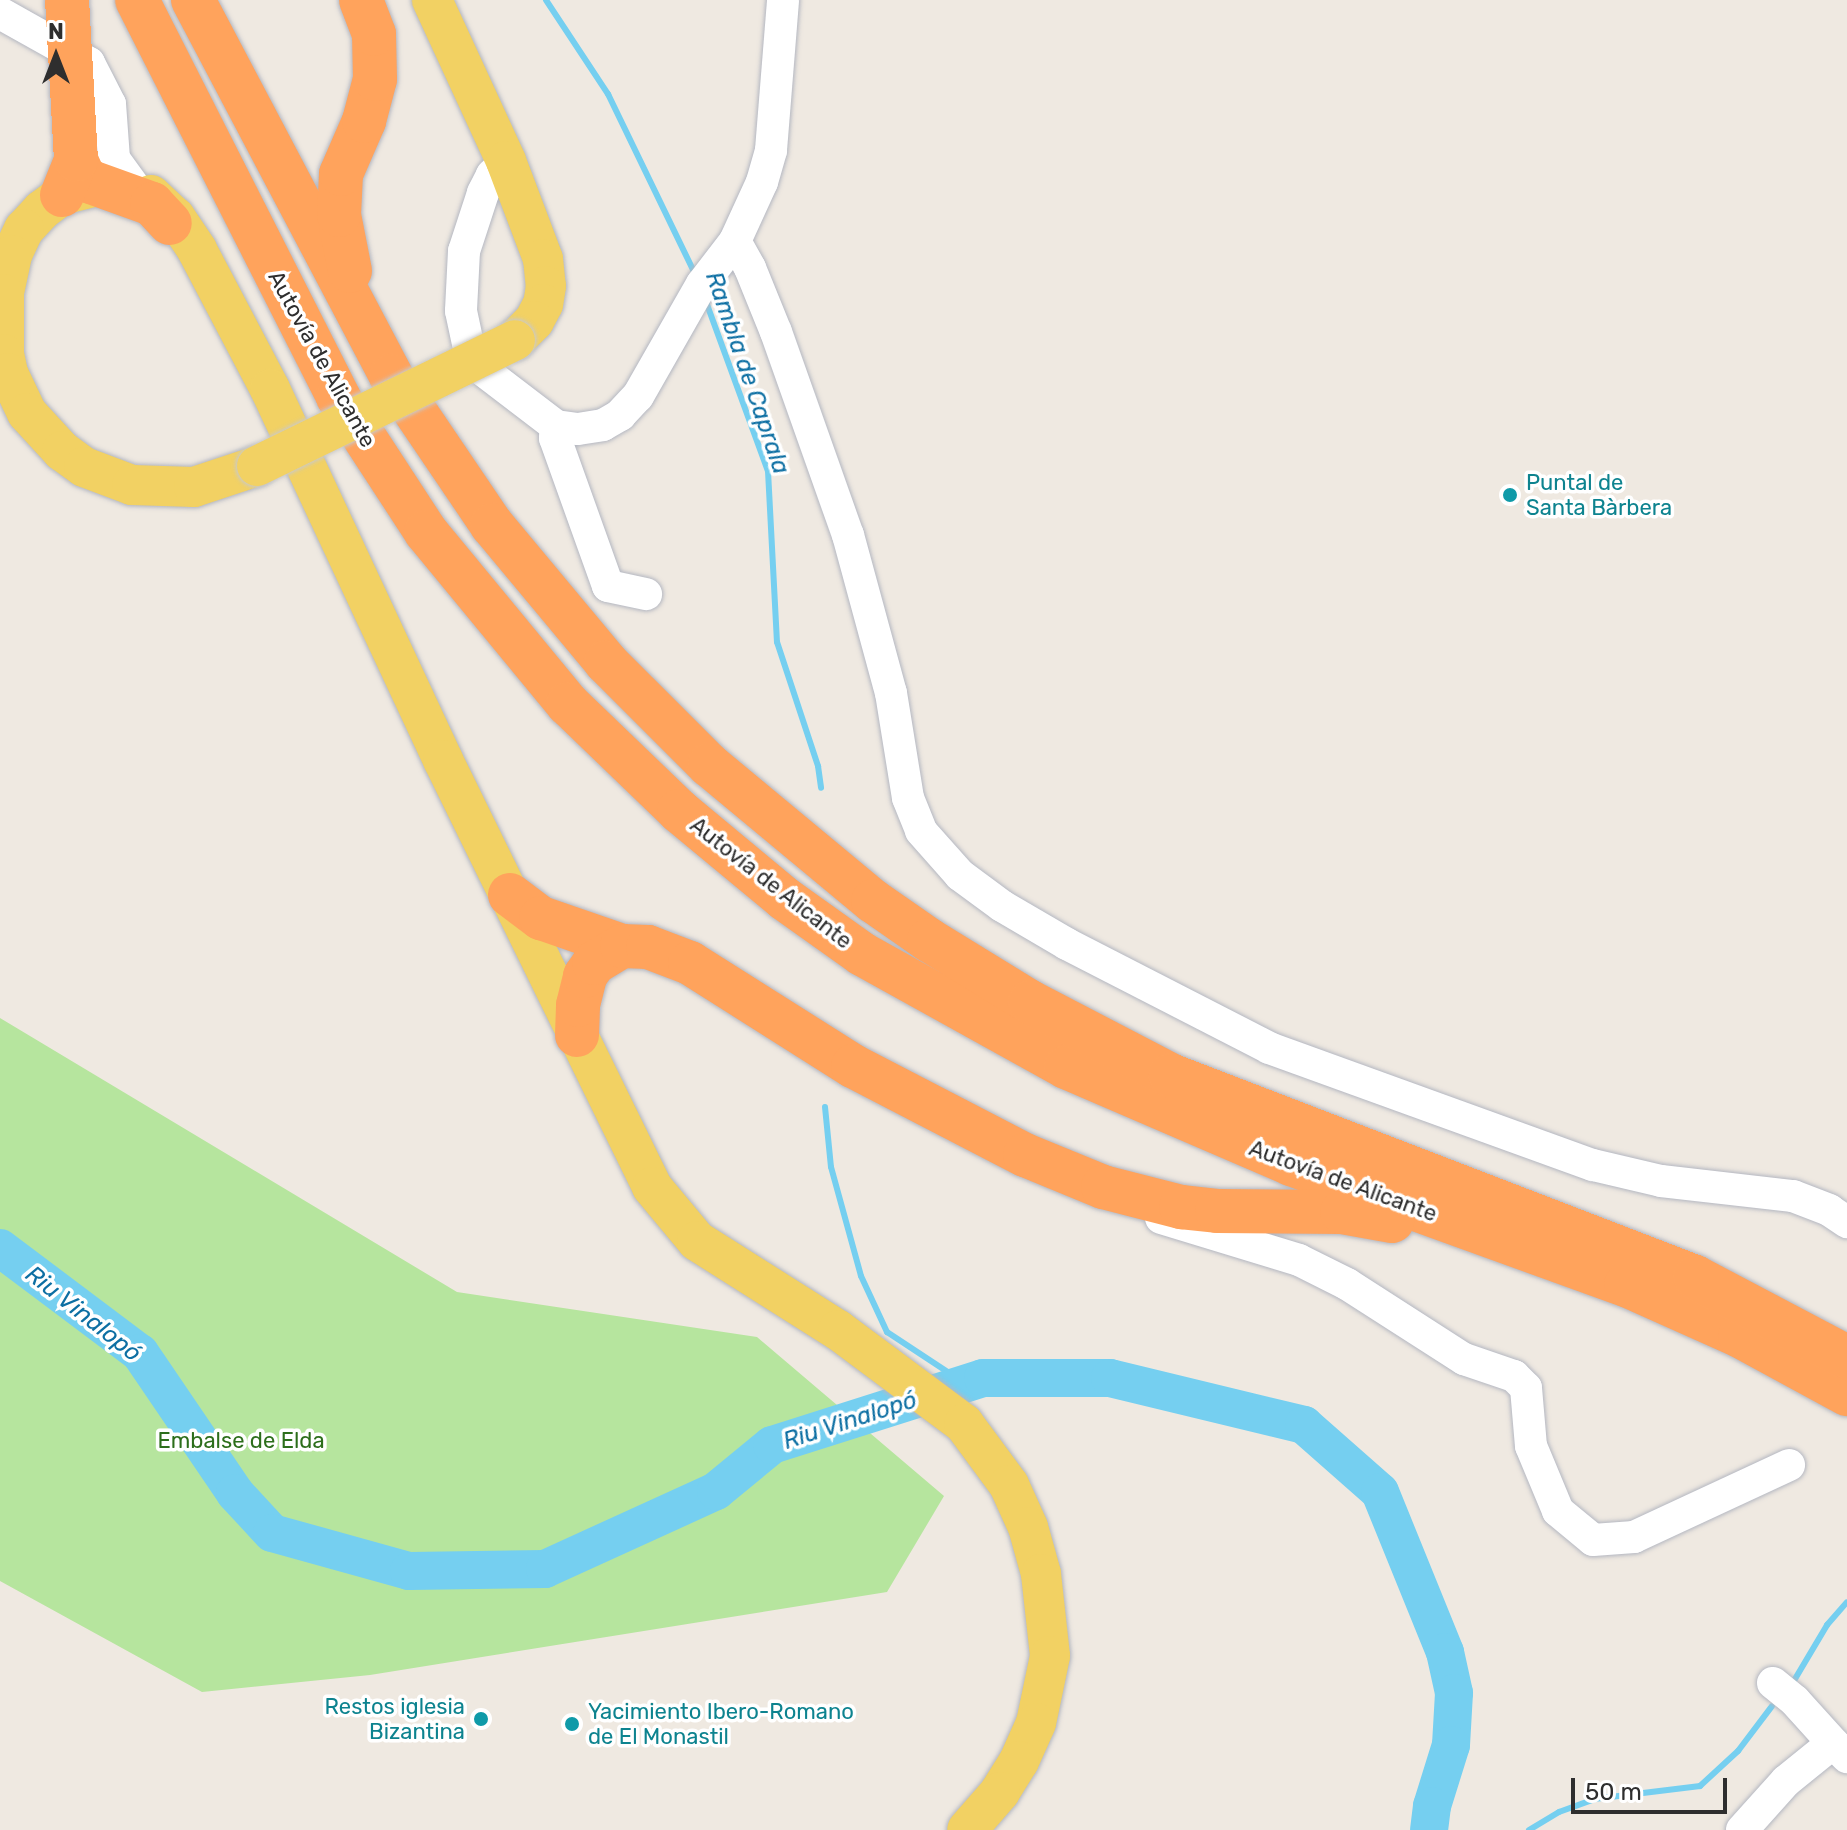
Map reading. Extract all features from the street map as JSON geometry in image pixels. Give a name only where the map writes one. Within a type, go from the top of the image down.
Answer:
[{"type":"highway","points":[[67,0],[72,54],[97,177],[152,204],[179,230]]},
{"type":"highway","name":"Autovía de Alicante","points":[[137,0],[338,397],[426,532],[568,704],[679,811],[785,899],[862,954],[1066,1067],[1291,1164],[1626,1285],[1740,1336],[1847,1394]]},
{"type":"highway","name":"Autovía de Alicante","points":[[193,0],[391,376],[492,525],[606,662],[709,765],[873,901],[929,940],[1030,1002],[1170,1075],[1695,1277],[1847,1357]]},
{"type":"highway","points":[[357,313],[339,215],[341,174],[364,121],[375,79],[374,34],[361,0]]},
{"type":"highway","points":[[510,895],[541,918],[622,946],[648,947],[690,963],[853,1066],[1025,1155],[1103,1187],[1275,1232],[1342,1212],[1373,1216],[1460,1242],[1515,1243]]},
{"type":"highway","points":[[577,1035],[578,1005],[585,976],[607,953],[622,946]]},
{"type":"main road","points":[[97,177],[31,219],[18,240],[9,268],[2,325],[8,373],[27,413],[62,451],[108,478],[156,488],[194,487],[257,466],[515,340],[534,321],[546,286],[536,237],[506,161],[432,0]]},
{"type":"main road","points":[[9,268],[37,236],[70,216],[111,207],[149,213],[179,230],[208,267],[304,460],[652,1187],[697,1241],[838,1330],[964,1424],[1009,1485],[1028,1527],[1060,1659],[1025,1749],[1000,1792],[967,1830]]},
{"type":"street","points":[[506,161],[492,175],[470,226],[464,251],[461,311],[468,343],[484,371],[556,426],[578,429],[603,425],[620,415],[638,396],[702,284],[735,241],[762,182],[771,150],[783,0]]},
{"type":"street","points":[[0,13],[72,54]]},
{"type":"street","points":[[37,236],[46,220],[97,177]]},
{"type":"street","points":[[735,241],[776,332],[852,547],[891,693],[908,798],[921,831],[960,875],[1002,906],[1067,944],[1269,1048],[1593,1165],[1661,1181],[1793,1196],[1847,1222]]},
{"type":"street","points":[[556,426],[555,438],[608,586],[646,594]]},
{"type":"street","points":[[1275,1232],[1347,1284],[1464,1359],[1514,1376],[1526,1388],[1531,1446],[1558,1511],[1593,1540],[1634,1537],[1789,1465]]},
{"type":"street","points":[[1742,1830],[1786,1781],[1840,1750],[1795,1701],[1773,1683]]},
{"type":"green space","name":"Embalse de Elda","points":[[0,1018],[457,1292],[757,1337],[944,1496],[887,1592],[370,1675],[202,1692],[0,1581]]},
{"type":"waterway","name":"Rambla de Caprala","points":[[546,0],[608,94],[695,274]]},
{"type":"waterway","name":"Rambla de Caprala","points":[[705,299],[768,471],[777,642],[818,766],[821,788]]},
{"type":"waterway","name":"Rambla de Caprala","points":[[825,1107],[831,1167],[861,1276],[887,1332],[966,1384]]},
{"type":"waterway","name":"Riu Vinalopó","points":[[0,1248],[140,1353],[235,1493],[272,1533],[409,1571],[545,1569],[716,1491],[772,1445],[983,1378],[1110,1378],[1304,1425],[1380,1492],[1445,1652],[1454,1693],[1451,1745],[1432,1806],[1429,1830]]},
{"type":"waterway","points":[[1792,1684],[1827,1625],[1847,1602]]},
{"type":"waterway","points":[[1529,1830],[1559,1812],[1594,1799],[1700,1786],[1738,1751],[1772,1706]]},
{"type":"place","name":"Puntal de Santa Bàrbera","points":[[1510,495]]},
{"type":"place","name":"Restos iglesia Bizantina","points":[[481,1719]]},
{"type":"place","name":"Yacimiento Ibero-Romano de El Monastil","points":[[572,1724]]}]
